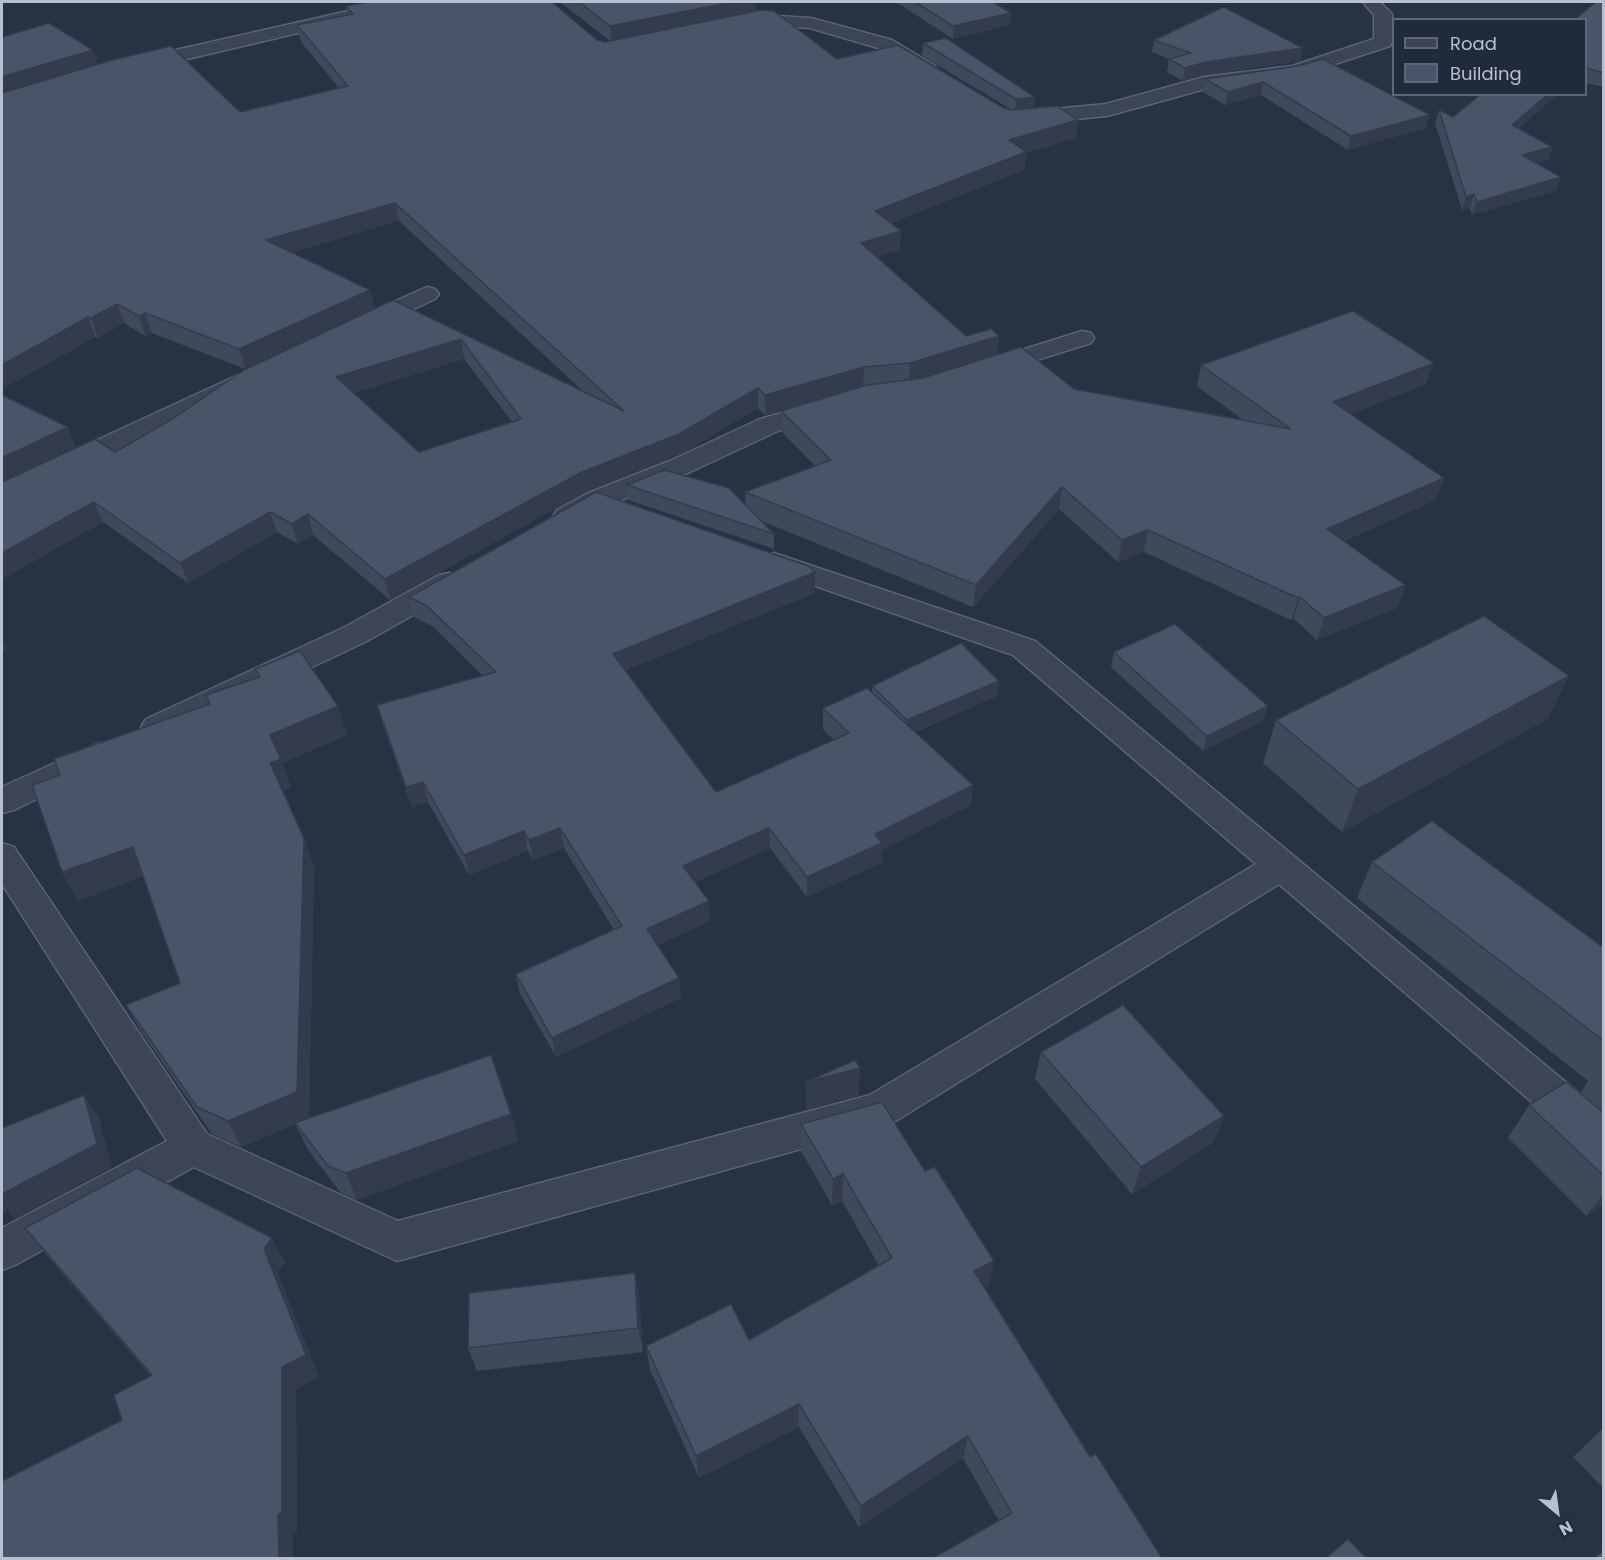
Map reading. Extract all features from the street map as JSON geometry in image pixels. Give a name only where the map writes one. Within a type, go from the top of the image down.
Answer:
[{"type":"street","points":[[123,68],[409,2]]},
{"type":"street","points":[[748,2],[755,8],[761,20]]},
{"type":"street","points":[[1000,114],[1010,120],[1107,110],[1204,83],[1295,71],[1383,42],[1383,14],[1371,2]]},
{"type":"street","points":[[728,27],[761,20],[811,23],[885,44],[943,79]]},
{"type":"street","points":[[342,334],[427,294]]},
{"type":"street","points":[[969,374],[1082,338]]},
{"type":"street","points":[[2,494],[257,374]]},
{"type":"street","points":[[544,529],[596,500],[681,466],[769,425],[854,400]]},
{"type":"street","points":[[596,500],[641,516]]},
{"type":"street","points":[[742,551],[1024,648],[1604,1139]]},
{"type":"street","points":[[2,801],[356,634],[471,570]]},
{"type":"street","points":[[2,856],[193,1147],[397,1241],[880,1110],[1281,866]]},
{"type":"street","points":[[2,1250],[193,1147]]},
{"type":"building","points":[[368,2],[552,2],[597,40],[605,42],[761,10],[774,11],[837,59],[898,45],[1004,108],[1012,110],[1057,106],[1078,120],[1009,140],[1026,152],[875,211],[901,231],[861,243],[966,336],[991,329],[999,336],[910,363],[864,367],[765,395],[758,388],[679,434],[582,472],[385,579],[308,514],[292,524],[270,512],[180,563],[94,502],[2,553],[2,482],[95,439],[115,452],[174,418],[244,370],[393,300],[624,411],[395,203],[266,240],[370,290],[239,349],[145,313],[139,316],[117,304],[91,318],[88,317],[2,365],[2,93],[112,60],[171,46],[240,112],[348,86],[297,25],[353,14],[346,6]],"holes":[[[461,339],[521,419],[419,452],[336,377]]]},
{"type":"building","points":[[579,2],[733,2],[610,26]]},
{"type":"building","points":[[915,2],[993,2],[1011,13],[953,26]]},
{"type":"building","points":[[1596,2],[1604,2],[1604,73],[1587,68],[1587,18],[1576,18]]},
{"type":"building","points":[[1224,7],[1303,48],[1206,62],[1185,68],[1169,59],[1191,53],[1154,40]]},
{"type":"building","points":[[49,23],[93,50],[2,77],[2,37]]},
{"type":"building","points":[[946,38],[1035,97],[1016,99],[923,43]]},
{"type":"building","points":[[1323,59],[1430,115],[1351,136],[1263,82],[1228,92],[1205,79],[1298,66]]},
{"type":"building","points":[[1479,96],[1546,96],[1512,125],[1552,147],[1522,155],[1561,177],[1477,202],[1474,194],[1466,197],[1439,110],[1453,117]]},
{"type":"building","points":[[1353,311],[1434,363],[1333,402],[1444,478],[1327,529],[1405,585],[1324,618],[1300,597],[1148,530],[1122,540],[1062,487],[976,585],[745,492],[831,460],[781,411],[867,385],[923,378],[1021,347],[1074,389],[1291,429],[1201,365]]},
{"type":"building","points":[[2,395],[68,427],[2,458]]},
{"type":"building","points":[[664,470],[729,488],[774,534],[627,485]]},
{"type":"building","points":[[596,492],[808,566],[815,572],[613,654],[716,792],[849,733],[823,708],[867,688],[973,785],[875,834],[882,843],[807,877],[769,828],[683,866],[709,901],[647,929],[679,978],[552,1038],[516,974],[622,926],[560,828],[529,840],[524,831],[464,855],[423,782],[406,787],[377,705],[496,672],[427,606],[409,597]]},
{"type":"building","points":[[1484,616],[1569,676],[1358,789],[1276,720]]},
{"type":"building","points":[[1175,624],[1268,706],[1207,736],[1114,652]]},
{"type":"building","points":[[961,643],[999,681],[907,720],[872,686]]},
{"type":"building","points":[[300,651],[338,706],[270,735],[281,759],[270,763],[304,838],[297,1092],[228,1121],[197,1107],[126,1005],[180,983],[133,847],[62,872],[32,785],[60,775],[54,759],[210,704],[206,695],[260,677],[255,669]]},
{"type":"building","points":[[1432,821],[1604,948],[1604,1041],[1372,862]]},
{"type":"building","points":[[1123,1005],[1224,1116],[1141,1167],[1041,1052]]},
{"type":"building","points":[[491,1055],[511,1114],[346,1173],[328,1166],[295,1123]]},
{"type":"building","points":[[855,1060],[860,1068],[806,1082]]},
{"type":"building","points":[[1566,1082],[1604,1113],[1604,1176],[1529,1105]]},
{"type":"building","points":[[84,1095],[97,1144],[2,1194],[2,1128]]},
{"type":"building","points":[[882,1102],[925,1171],[935,1167],[994,1261],[974,1271],[1090,1457],[1096,1454],[1162,1558],[933,1558],[1012,1513],[968,1436],[861,1506],[799,1404],[696,1456],[646,1346],[731,1304],[749,1340],[892,1258],[843,1174],[833,1179],[801,1124]]},
{"type":"building","points":[[137,1168],[272,1238],[264,1249],[306,1355],[282,1367],[282,1513],[278,1515],[279,1558],[2,1558],[2,1481],[122,1420],[114,1395],[152,1375],[25,1228]]},
{"type":"building","points":[[635,1273],[638,1328],[468,1348],[469,1293]]},
{"type":"building","points":[[1348,1539],[1366,1558],[1326,1558]]},
{"type":"building","points":[[1604,1550],[1604,1558],[1594,1558]]}]
